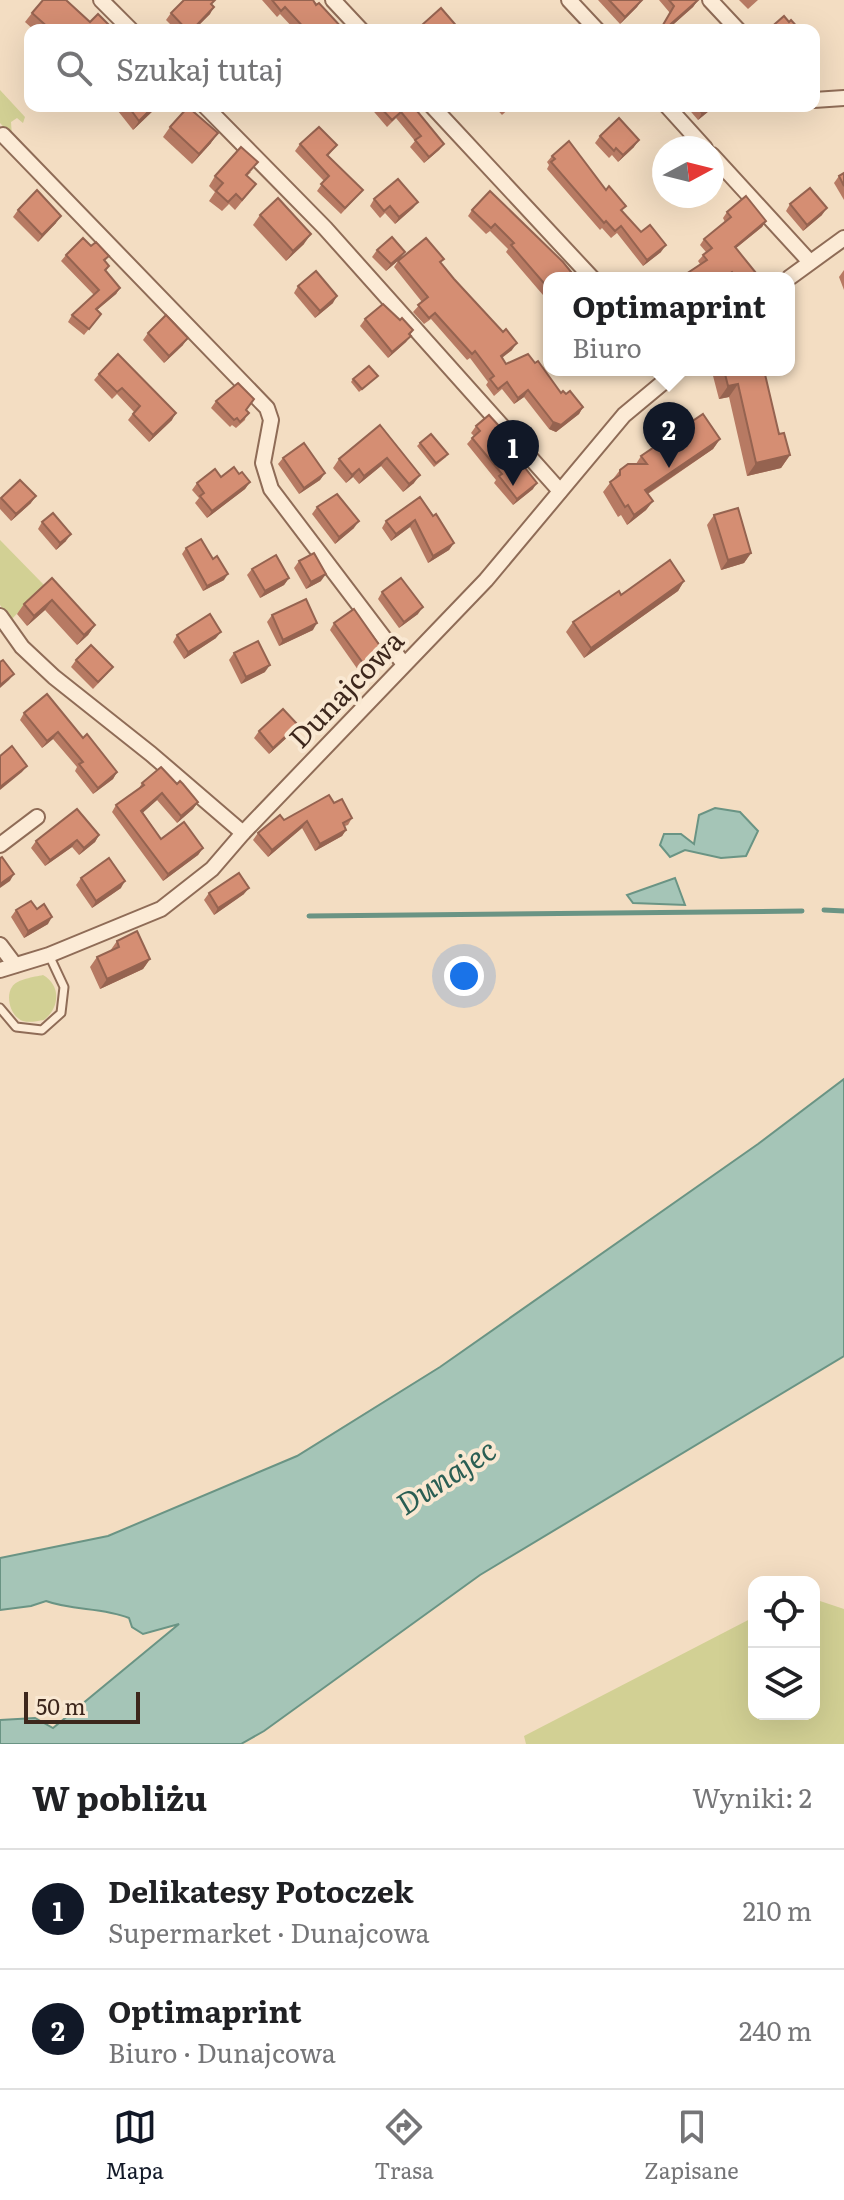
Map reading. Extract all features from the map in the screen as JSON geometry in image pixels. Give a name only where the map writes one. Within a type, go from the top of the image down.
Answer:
[{"type":"street","points":[[101,0],[125,24]]},
{"type":"street","points":[[333,0],[355,24]]},
{"type":"street","points":[[569,0],[591,24]]},
{"type":"street","points":[[710,0],[732,24]]},
{"type":"street","points":[[820,100],[844,98]]},
{"type":"street","points":[[211,112],[325,228],[560,491]]},
{"type":"street","points":[[438,112],[586,272]]},
{"type":"street","points":[[672,112],[694,136]]},
{"type":"street","points":[[3,135],[267,408],[271,420],[263,463],[271,489],[403,663]]},
{"type":"street","points":[[724,168],[810,262]]},
{"type":"street","points":[[795,273],[844,238]]},
{"type":"street","name":"Dunajcowa","points":[[7,968],[49,955],[161,909],[212,869],[403,663],[486,580],[624,415],[668,376]]},
{"type":"street","points":[[0,616],[22,647],[54,677],[243,833]]},
{"type":"street","points":[[0,845],[37,817]]},
{"type":"street","points":[[0,945],[7,968]]},
{"type":"lane","points":[[0,1008],[16,1027],[42,1030],[61,1013],[64,987],[49,955]]},
{"type":"shaded area","points":[[0,90],[25,117],[23,123],[17,118],[11,122],[12,136],[0,123]]},
{"type":"shaded area","points":[[0,540],[44,585],[11,620],[0,605]]},
{"type":"shaded area","points":[[43,975],[56,991],[53,1009],[44,1020],[23,1021],[12,1011],[10,991],[18,982]]},
{"type":"shaded area","points":[[820,1601],[844,1609],[844,1744],[526,1744],[524,1736],[748,1620],[748,1720],[820,1720]]},
{"type":"water","points":[[715,808],[740,812],[758,831],[746,856],[721,858],[685,850],[670,857],[660,845],[664,834],[681,834],[694,844],[699,815]]},
{"type":"water","points":[[675,878],[685,905],[633,903],[627,895]]},
{"type":"water","name":"Dunajec","points":[[844,1079],[844,1356],[480,1575],[264,1731],[241,1744],[0,1744],[0,1720],[35,1718],[53,1728],[179,1624],[143,1634],[132,1627],[129,1618],[46,1601],[0,1610],[0,1558],[108,1536],[297,1456],[440,1367],[758,1144]]},
{"type":"building","points":[[43,0],[66,0],[90,22],[98,14],[108,24],[44,24],[32,13]]},
{"type":"building","points":[[184,0],[215,0],[211,4],[214,7],[198,24],[181,24],[171,13]]},
{"type":"building","points":[[272,0],[313,0],[338,24],[301,24],[285,7],[281,11]]},
{"type":"building","points":[[609,0],[642,0],[625,17]]},
{"type":"building","points":[[669,0],[698,0],[671,24],[664,24],[674,6]]},
{"type":"building","points":[[441,8],[455,24],[423,24]]},
{"type":"building","points":[[784,16],[795,24],[775,24]]},
{"type":"building","points":[[132,112],[148,112],[139,121]]},
{"type":"building","points":[[184,112],[194,112],[218,133],[199,154],[170,127]]},
{"type":"building","points":[[385,112],[401,112],[392,120]]},
{"type":"building","points":[[401,112],[418,112],[444,144],[429,157],[415,140],[421,136]]},
{"type":"building","points":[[619,118],[639,140],[623,155],[616,148],[614,151],[600,136]]},
{"type":"building","points":[[319,127],[337,145],[327,155],[363,190],[345,208],[321,184],[329,176],[300,144]]},
{"type":"building","points":[[569,141],[606,190],[609,186],[626,206],[621,210],[641,232],[650,225],[666,245],[647,260],[621,226],[615,231],[606,221],[604,223],[551,162],[555,159],[552,156]]},
{"type":"building","points":[[241,147],[258,162],[246,175],[256,184],[242,200],[236,194],[228,202],[216,191],[223,183],[215,176]]},
{"type":"building","points":[[398,179],[418,202],[399,217],[390,206],[384,211],[374,199]]},
{"type":"building","points":[[810,188],[827,208],[807,225],[790,204]]},
{"type":"building","points":[[37,190],[61,216],[42,235],[18,210]]},
{"type":"building","points":[[490,191],[571,272],[543,272],[543,282],[511,245],[514,243],[495,224],[491,228],[472,210]]},
{"type":"building","points":[[746,196],[766,221],[735,247],[755,272],[689,272],[707,260],[703,255],[712,248],[704,239],[731,217],[727,212]]},
{"type":"building","points":[[278,198],[311,234],[293,251],[260,215]]},
{"type":"building","points":[[392,237],[405,252],[391,264],[377,250]]},
{"type":"building","points":[[83,238],[91,246],[96,242],[109,256],[104,260],[109,266],[105,270],[120,288],[96,309],[101,314],[89,329],[72,315],[99,290],[66,255]]},
{"type":"building","points":[[426,238],[444,259],[440,262],[454,279],[517,343],[501,356],[506,364],[528,354],[543,368],[543,376],[549,376],[561,393],[570,391],[583,407],[561,425],[553,422],[528,390],[518,398],[507,382],[498,389],[490,379],[494,376],[475,351],[472,354],[435,313],[429,318],[418,305],[428,297],[398,261]]},
{"type":"building","points":[[316,271],[337,296],[320,311],[298,286]]},
{"type":"building","points":[[383,304],[413,330],[409,334],[411,336],[392,352],[365,319]]},
{"type":"building","points":[[166,315],[188,338],[169,356],[148,333]]},
{"type":"building","points":[[118,354],[176,413],[153,435],[133,414],[140,406],[122,388],[117,392],[99,374]]},
{"type":"building","points":[[369,366],[378,376],[362,389],[353,379]]},
{"type":"building","points":[[726,376],[765,376],[779,434],[784,433],[790,455],[756,463],[738,384],[728,386]]},
{"type":"building","points":[[238,383],[254,399],[246,410],[249,413],[240,422],[237,418],[234,420],[216,401]]},
{"type":"building","points":[[703,414],[720,439],[645,490],[653,501],[634,515],[628,505],[625,507],[610,482],[628,464],[647,464],[641,456]]},
{"type":"building","points":[[489,415],[510,438],[505,441],[507,445],[537,483],[517,499],[499,476],[502,474],[472,438],[480,431],[476,426]]},
{"type":"building","points":[[380,425],[420,475],[409,484],[387,458],[364,476],[359,469],[352,475],[339,459]]},
{"type":"building","points":[[431,434],[448,454],[436,463],[420,443]]},
{"type":"building","points":[[304,443],[325,473],[304,488],[283,458]]},
{"type":"building","points":[[234,467],[250,482],[212,511],[200,496],[204,493],[197,483],[215,469],[221,477]]},
{"type":"building","points":[[20,480],[36,496],[16,514],[1,498]]},
{"type":"building","points":[[337,494],[359,521],[339,537],[317,507]]},
{"type":"building","points":[[420,497],[433,516],[436,514],[454,543],[433,556],[415,520],[396,534],[386,521]]},
{"type":"building","points":[[738,508],[751,553],[728,560],[714,515]]},
{"type":"building","points":[[53,513],[71,534],[60,543],[42,522]]},
{"type":"building","points":[[201,539],[213,559],[217,556],[228,574],[207,586],[186,548]]},
{"type":"building","points":[[314,553],[326,574],[311,582],[299,561]]},
{"type":"building","points":[[276,555],[289,578],[265,591],[252,569]]},
{"type":"building","points":[[670,560],[684,581],[591,648],[573,622],[619,591],[621,595]]},
{"type":"building","points":[[52,578],[95,625],[84,635],[52,600],[34,616],[24,604]]},
{"type":"building","points":[[401,578],[423,607],[404,622],[382,592]]},
{"type":"building","points":[[306,599],[317,623],[283,640],[272,615]]},
{"type":"building","points":[[354,609],[387,656],[368,670],[334,623]]},
{"type":"building","points":[[210,614],[221,632],[188,652],[177,635]]},
{"type":"building","points":[[258,641],[270,665],[246,677],[234,653]]},
{"type":"building","points":[[91,645],[113,667],[98,682],[76,660]]},
{"type":"building","points":[[3,660],[14,674],[0,685],[0,662]]},
{"type":"building","points":[[47,694],[83,738],[87,734],[117,772],[98,788],[79,764],[83,762],[58,732],[47,741],[24,713]]},
{"type":"building","points":[[283,709],[298,725],[273,748],[259,731]]},
{"type":"building","points":[[12,746],[27,766],[0,787],[0,756]]},
{"type":"building","points":[[161,767],[177,784],[180,781],[198,802],[181,816],[162,793],[141,811],[161,839],[184,822],[203,848],[168,874],[116,805],[144,785],[142,783]]},
{"type":"building","points":[[329,795],[334,803],[342,799],[352,818],[343,823],[346,830],[320,844],[307,821],[272,850],[258,833],[280,815],[284,820]]},
{"type":"building","points":[[77,809],[99,835],[84,848],[77,840],[50,860],[36,841]]},
{"type":"building","points":[[0,858],[14,874],[0,884]]},
{"type":"building","points":[[109,858],[125,881],[96,901],[81,878]]},
{"type":"building","points":[[239,873],[249,888],[218,908],[209,893]]},
{"type":"building","points":[[31,901],[37,909],[44,904],[52,917],[28,931],[16,910]]},
{"type":"building","points":[[137,931],[150,959],[107,979],[97,957],[119,947],[117,941]]},
{"type":"waterway","points":[[824,910],[844,911]]},
{"type":"waterway","points":[[309,916],[802,911]]},
{"type":"place","name":"Optimaprint","points":[[669,468]]},
{"type":"place","name":"Delikatesy Potoczek","points":[[513,486]]}]
